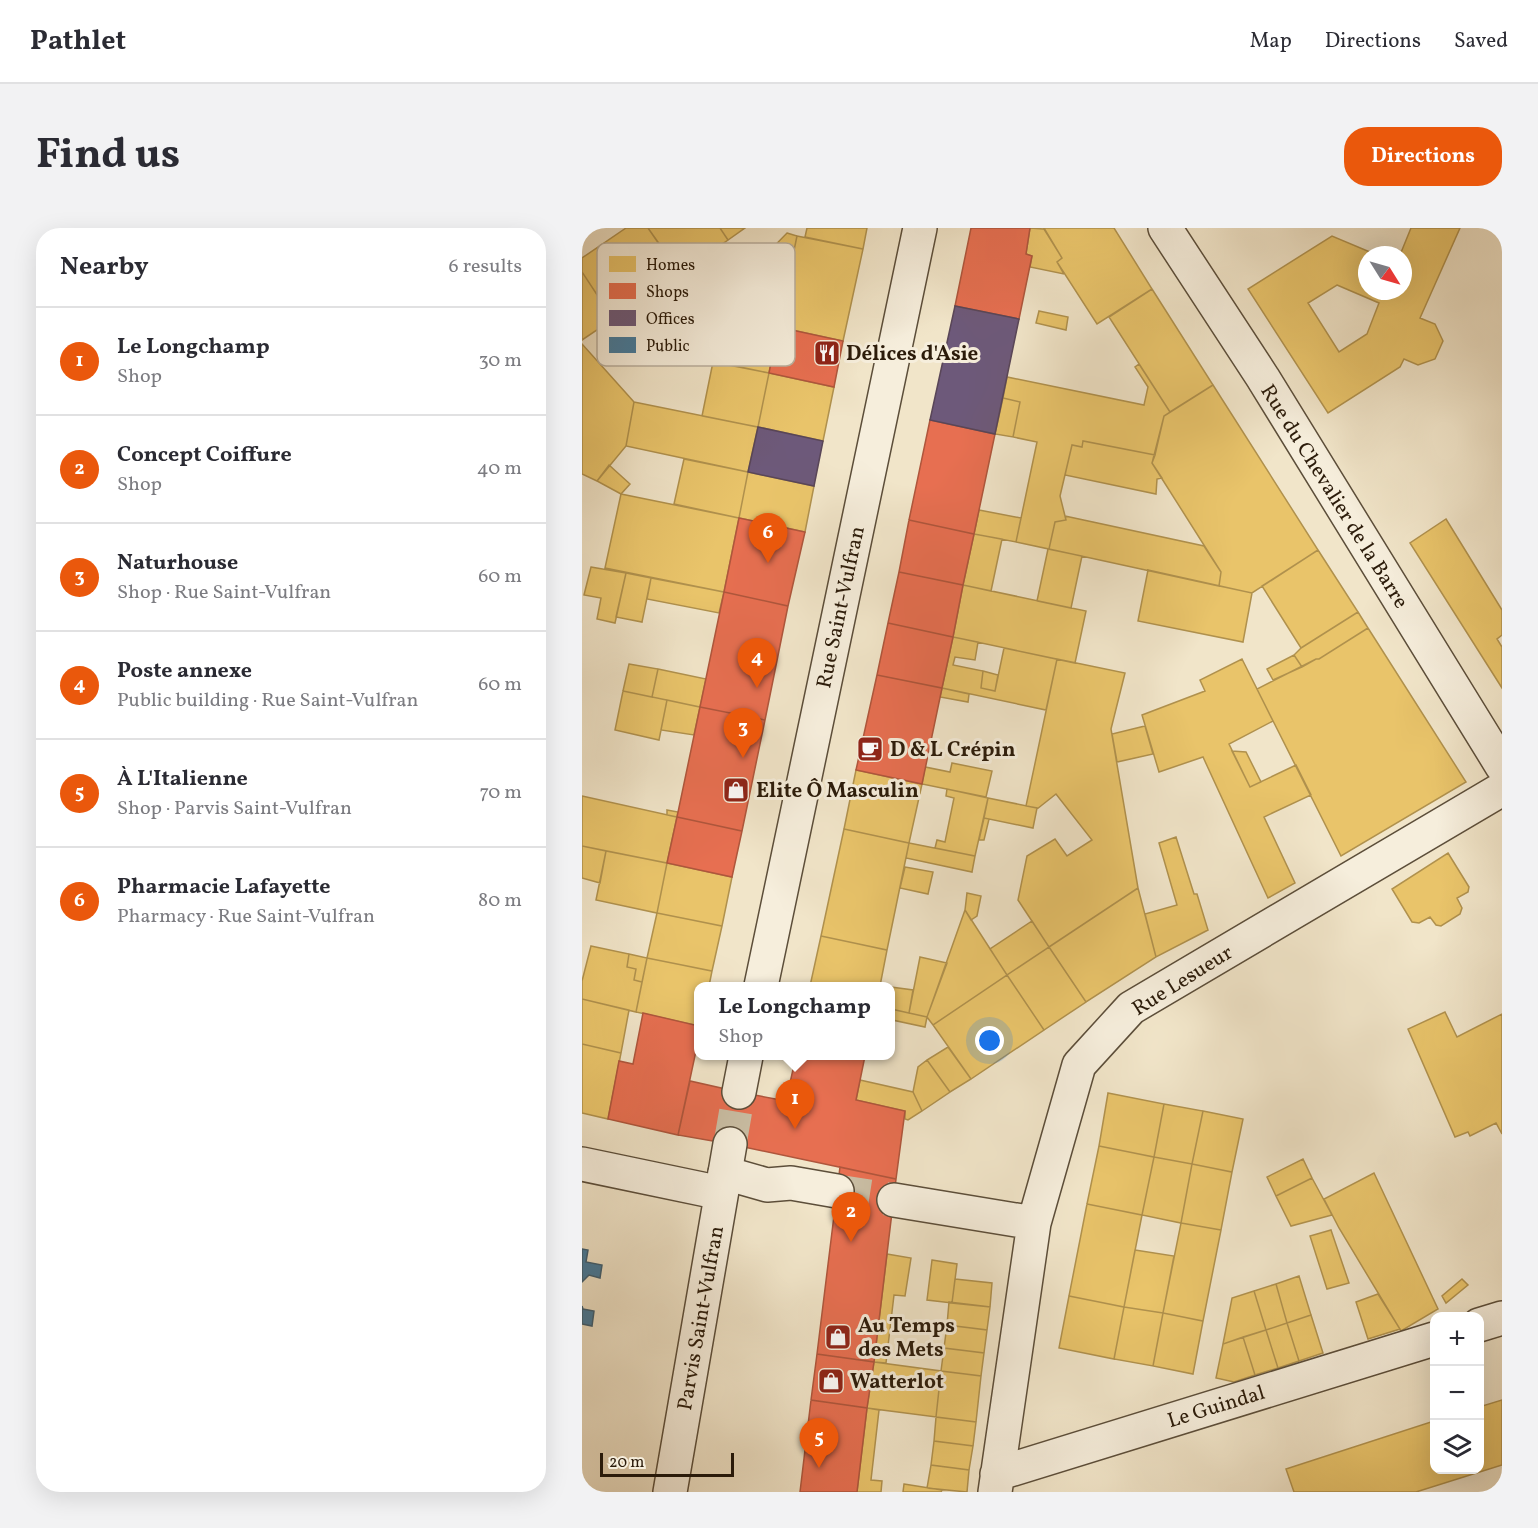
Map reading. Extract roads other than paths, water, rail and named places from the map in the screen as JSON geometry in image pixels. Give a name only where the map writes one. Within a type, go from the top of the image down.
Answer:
[{"type":"street","name":"Rue Saint-Vulfran","points":[[762,982],[920,228]]},
{"type":"street","name":"Rue du Chevalier de la Barre","points":[[1165,228],[1275,398],[1502,766]]},
{"type":"street","name":"Rue Lesueur","points":[[996,1483],[1034,1223],[1079,1065],[1131,1008],[1502,789]]},
{"type":"street","points":[[739,1092],[745,1060]]},
{"type":"street","points":[[582,1164],[725,1170],[767,1185],[791,1183],[837,1191]]},
{"type":"street","name":"Parvis Saint-Vulfran","points":[[670,1492],[725,1170]]},
{"type":"street","points":[[894,1200],[1034,1223]]},
{"type":"street","points":[[1484,1323],[1502,1318]]},
{"type":"street","name":"Le Guindal","points":[[996,1483],[1430,1340]]},
{"type":"tunnel","points":[[730,1144],[739,1092]]},
{"type":"tunnel","points":[[837,1191],[894,1200]]},
{"type":"place","name":"Délices d'Asie","points":[[827,353]]},
{"type":"place","name":"Pharmacie Lafayette","points":[[768,563]]},
{"type":"place","name":"Poste annexe","points":[[757,688]]},
{"type":"place","name":"D & L Crépin","points":[[870,749]]},
{"type":"place","name":"Naturhouse","points":[[743,758]]},
{"type":"place","name":"Elite Ô Masculin","points":[[736,790]]},
{"type":"place","name":"Le Longchamp","points":[[795,1129]]},
{"type":"place","name":"Concept Coiffure","points":[[851,1242]]},
{"type":"place","name":"Au Temps des Mets","points":[[838,1337]]},
{"type":"place","name":"Watterlot","points":[[831,1381]]},
{"type":"place","name":"À L'Italienne","points":[[819,1468]]}]
